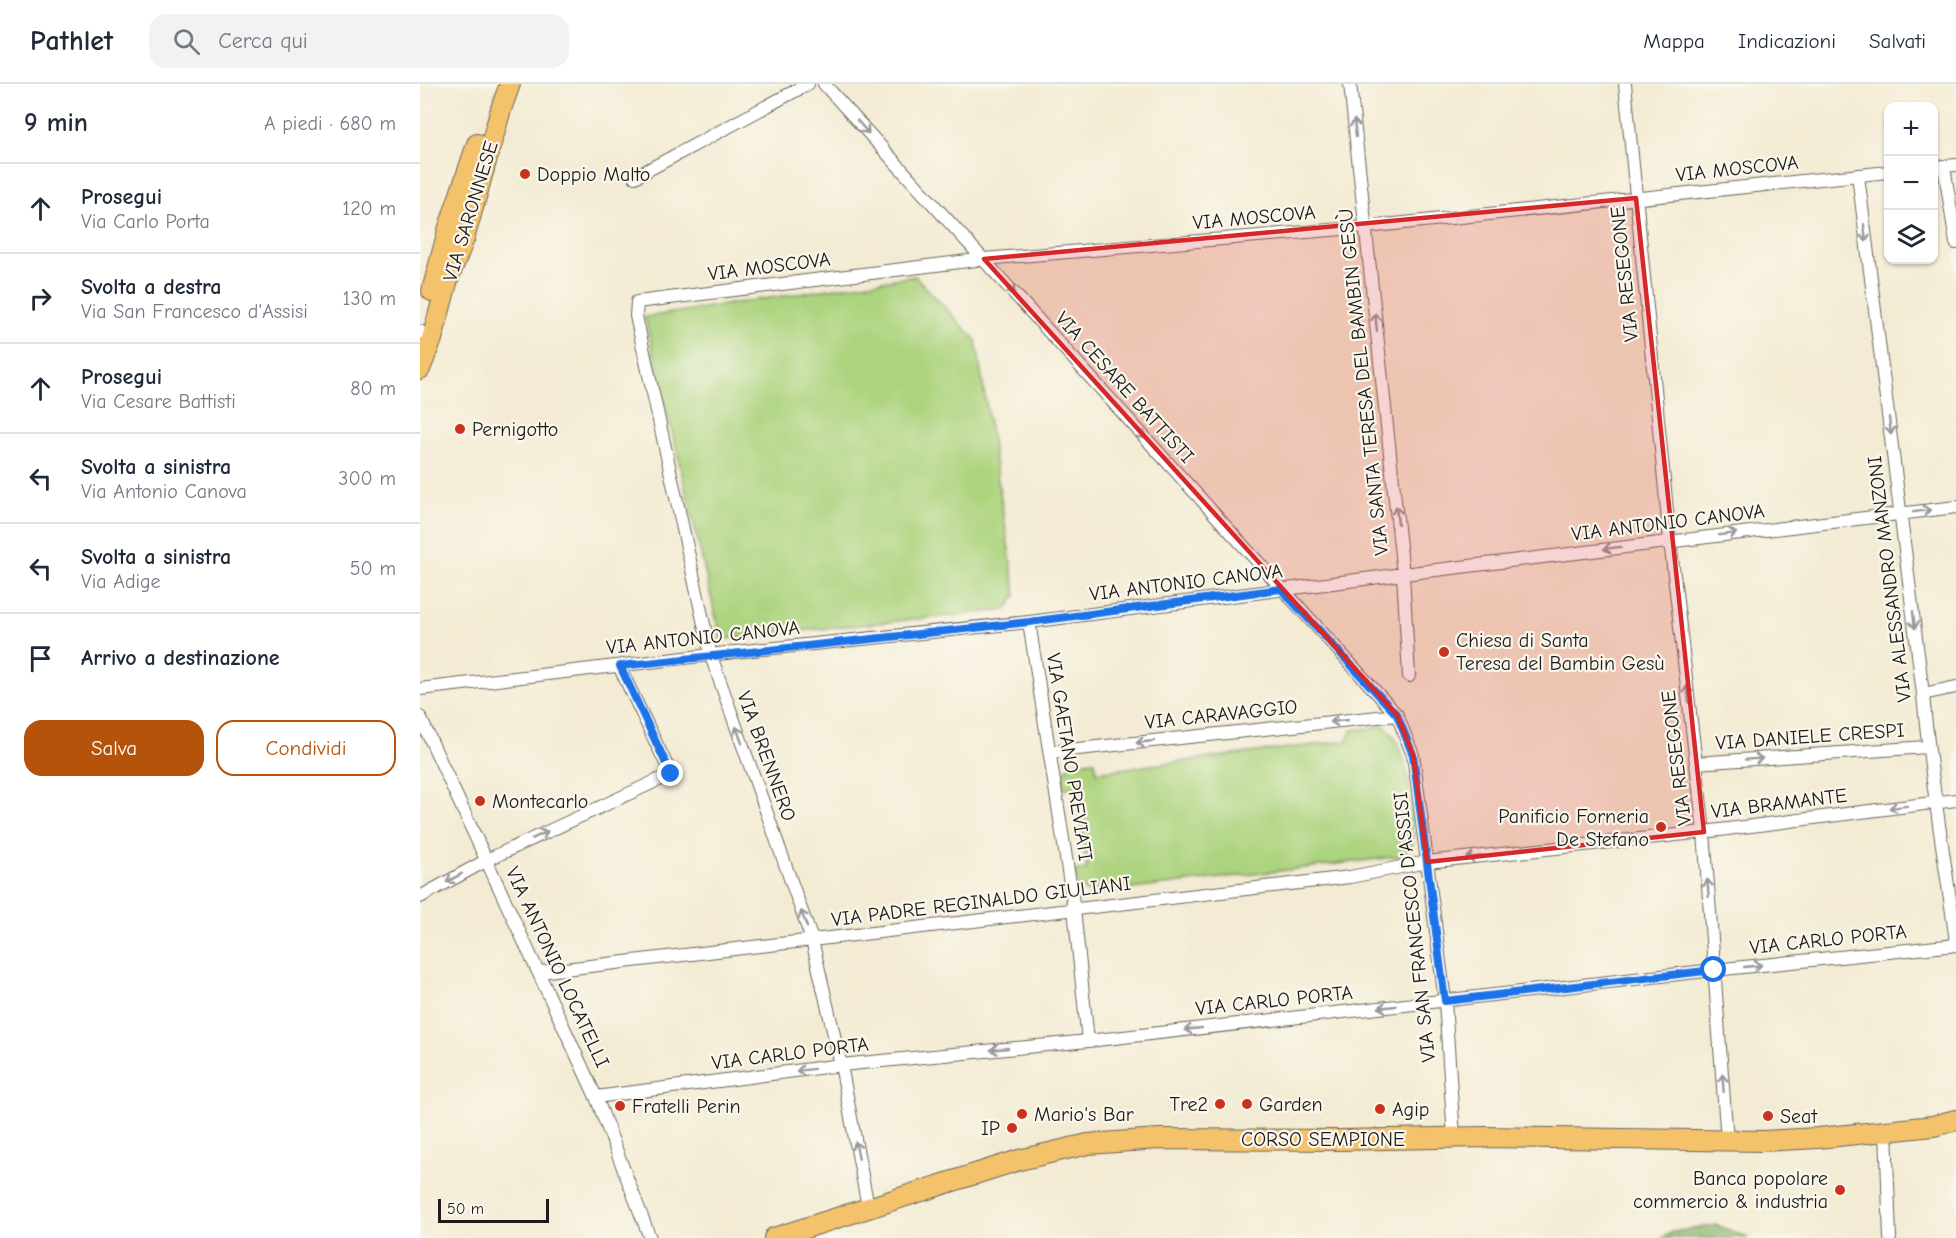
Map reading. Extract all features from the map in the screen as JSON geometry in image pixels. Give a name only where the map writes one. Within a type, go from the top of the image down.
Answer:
[{"type":"main road","name":"VIA SARONNESE","points":[[420,335],[449,227],[469,171],[495,84]]},
{"type":"main road","name":"VIA SARONNESE","points":[[420,368],[432,339],[448,279],[464,239],[510,84]]},
{"type":"main road","name":"VIA SARONNESE","points":[[420,362],[420,368]]},
{"type":"main road","name":"CORSO SEMPIONE","points":[[1933,1126],[1956,1119]]},
{"type":"main road","name":"CORSO SEMPIONE","points":[[774,1238],[1019,1160],[1088,1144],[1159,1139],[1454,1138],[1727,1141],[1818,1138],[1933,1126],[1956,1127]]},
{"type":"street","points":[[635,177],[808,84]]},
{"type":"street","name":"VIA CESARE BATTISTI","points":[[824,84],[1397,715]]},
{"type":"street","name":"VIA SANTA TERESA DEL BAMBIN GESÙ","points":[[1350,84],[1403,574],[1409,676]]},
{"type":"street","name":"VIA RESEGONE","points":[[1625,84],[1670,541],[1704,832],[1727,1141]]},
{"type":"street","points":[[1944,166],[1956,243]]},
{"type":"street","name":"VIA MOSCOVA","points":[[636,316],[636,302],[984,259],[1366,227],[1884,172]]},
{"type":"street","name":"VIA ALESSANDRO MANZONI","points":[[1858,175],[1923,694],[1927,747],[1937,802],[1956,944]]},
{"type":"street","points":[[420,284],[431,280],[437,273]]},
{"type":"street","name":"VIA BRENNERO","points":[[636,316],[711,656],[812,940],[841,1065],[868,1207]]},
{"type":"street","name":"VIA ANTONIO CANOVA","points":[[420,689],[1029,622],[1956,507]]},
{"type":"street","name":"VIA GAETANO PREVIATI","points":[[1029,622],[1074,909],[1088,1041]]},
{"type":"street","points":[[420,897],[487,860],[671,774],[620,666]]},
{"type":"street","points":[[1923,694],[1956,687]]},
{"type":"street","name":"VIA CARAVAGGIO","points":[[1050,752],[1397,715]]},
{"type":"street","name":"VIA SAN FRANCESCO D'ASSISI","points":[[1397,715],[1413,755],[1445,1001],[1454,1138]]},
{"type":"street","name":"VIA ANTONIO LOCATELLI","points":[[420,717],[596,1097],[650,1238]]},
{"type":"street","name":"VIA DANIELE CRESPI","points":[[1696,764],[1927,747]]},
{"type":"street","name":"VIA BRAMANTE","points":[[1427,862],[1704,832],[1956,800]]},
{"type":"street","name":"VIA PADRE REGINALDO GIULIANI","points":[[539,972],[1350,877],[1427,862]]},
{"type":"street","name":"VIA CARLO PORTA","points":[[596,1097],[841,1065],[1088,1041],[1956,944]]},
{"type":"street","points":[[1886,1131],[1890,1238]]},
{"type":"highlighted area","points":[[1636,198],[1704,832],[1427,862],[1413,755],[1397,715],[984,259]]},
{"type":"green space","points":[[915,276],[976,340],[1016,595],[1006,610],[721,639],[645,317]]},
{"type":"green space","points":[[1385,726],[1394,737],[1400,750],[1408,781],[1413,843],[1402,856],[1091,894],[1078,887],[1075,871],[1087,869],[1075,788],[1064,789],[1062,775],[1072,763],[1095,761],[1097,772],[1346,741],[1352,730]]},
{"type":"green space","points":[[1716,1225],[1749,1238],[1662,1238],[1672,1232]]},
{"type":"place","name":"Doppio Malto","points":[[525,174]]},
{"type":"place","name":"Pernigotto","points":[[460,429]]},
{"type":"place","name":"Chiesa di Santa Teresa del Bambin Gesù","points":[[1444,652]]},
{"type":"place","name":"Montecarlo","points":[[480,801]]},
{"type":"place","name":"Panificio Forneria De Stefano","points":[[1661,827]]},
{"type":"place","name":"Tre2","points":[[1220,1104]]},
{"type":"place","name":"Garden","points":[[1247,1104]]},
{"type":"place","name":"Fratelli Perin","points":[[620,1106]]},
{"type":"place","name":"Agip","points":[[1380,1109]]},
{"type":"place","name":"Mario's Bar","points":[[1022,1114]]},
{"type":"place","name":"Seat","points":[[1768,1116]]},
{"type":"place","name":"IP","points":[[1012,1128]]},
{"type":"place","name":"Banca popolare commercio & industria","points":[[1840,1190]]},
{"type":"route","points":[[671,774],[620,666],[1029,622],[1281,589],[1397,715],[1413,755],[1445,1001],[1714,970]]}]
